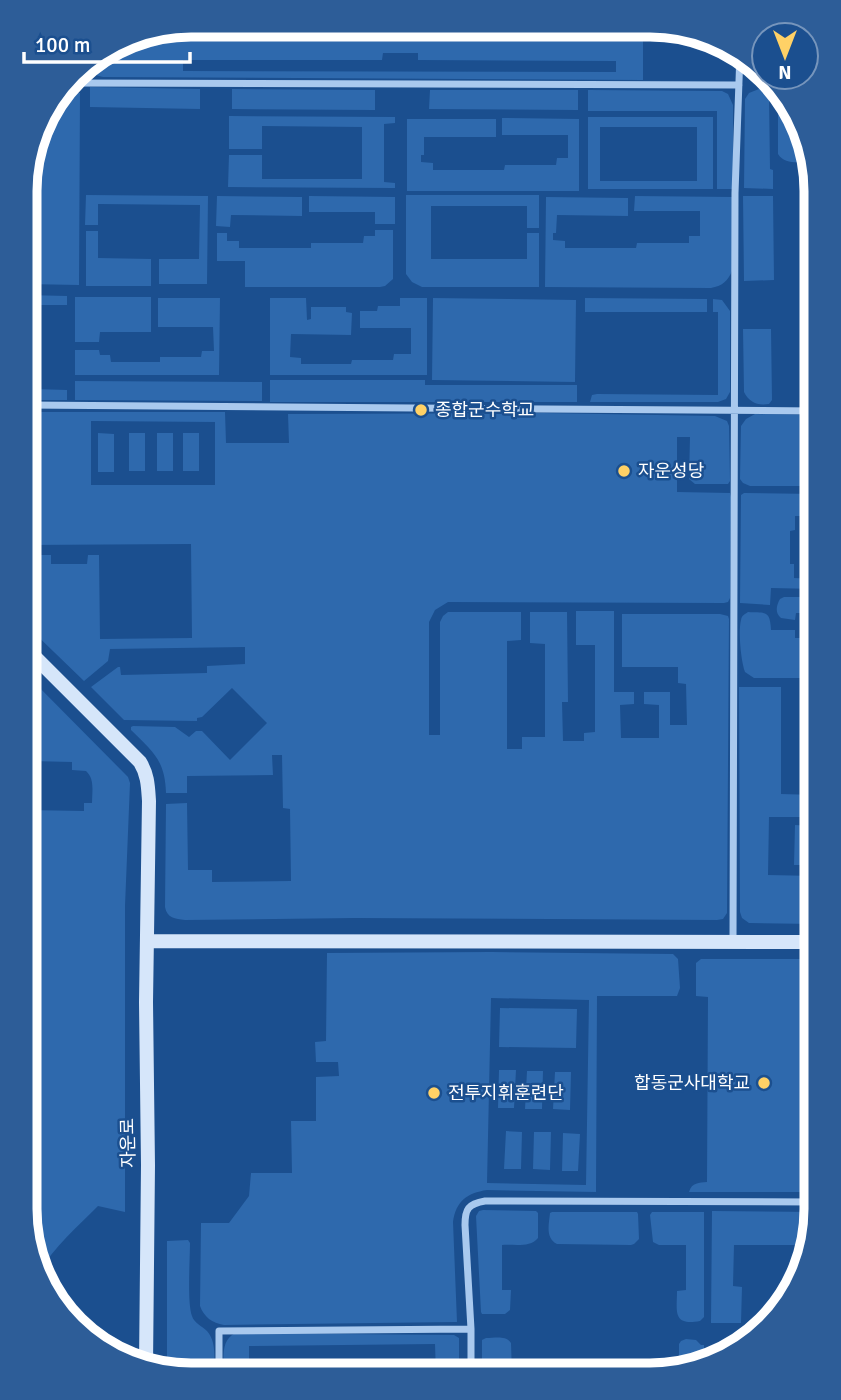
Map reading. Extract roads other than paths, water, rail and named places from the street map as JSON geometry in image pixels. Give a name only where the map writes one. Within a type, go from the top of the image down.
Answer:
[{"type":"street","points":[[733,942],[735,193],[740,65]]},
{"type":"street","points":[[81,83],[739,85]]},
{"type":"street","points":[[37,405],[804,411]]},
{"type":"street","name":"자운로","points":[[37,659],[140,762],[148,779],[146,1356]]},
{"type":"street","points":[[147,941],[804,942]]},
{"type":"street","points":[[471,1363],[465,1215],[468,1208],[475,1203],[804,1202]]},
{"type":"street","points":[[219,1363],[219,1331],[471,1329]]},
{"type":"place","name":"종합군수학교","points":[[421,410]]},
{"type":"place","name":"자운성당","points":[[624,471]]},
{"type":"place","name":"합동군사대학교","points":[[764,1083]]},
{"type":"place","name":"전투지휘훈련단","points":[[434,1093]]}]
